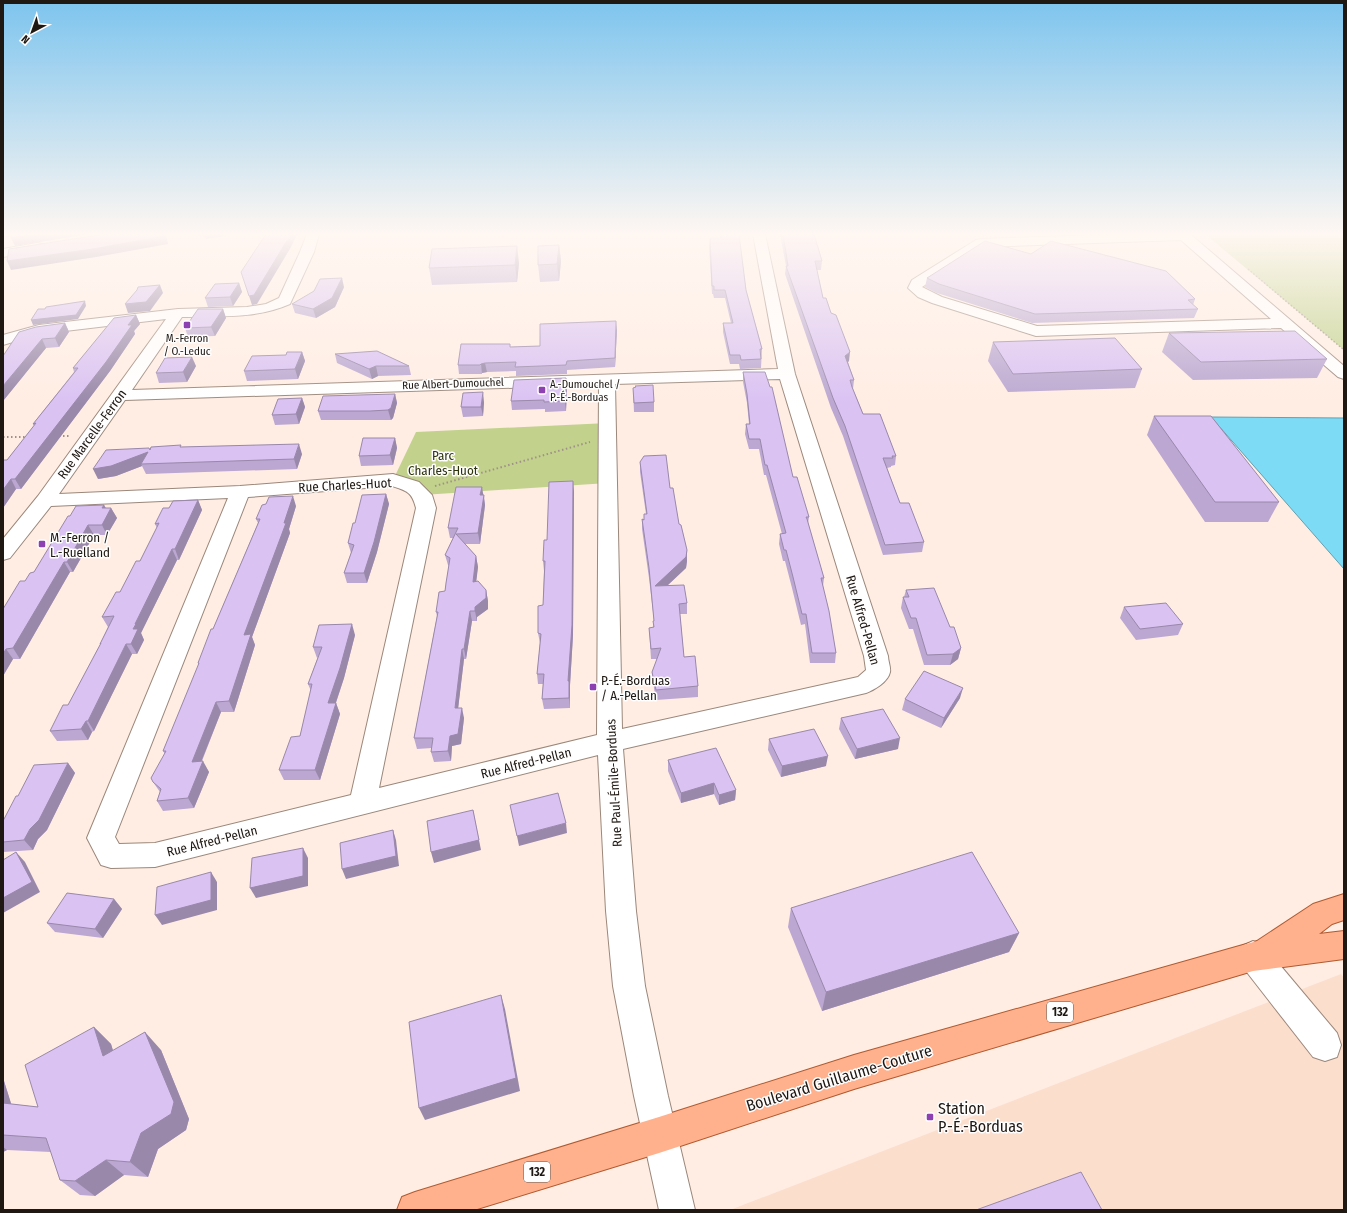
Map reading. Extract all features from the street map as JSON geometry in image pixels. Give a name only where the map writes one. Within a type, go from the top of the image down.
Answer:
[{"type":"main road","name":"Boulevard Guillaume-Couture","points":[[1259,954],[1323,914],[1344,907]]},
{"type":"main road","name":"Boulevard Guillaume-Couture","points":[[415,1210],[659,1135],[854,1072],[1259,954],[1344,945]]},
{"type":"street","points":[[3,340],[39,330],[178,313],[246,312],[268,308],[286,301],[290,291]]},
{"type":"street","name":"Rue Alfred-Pellan","points":[[240,492],[101,838],[111,856],[155,854],[610,742],[866,684],[878,672],[876,656],[787,374],[770,291]]},
{"type":"street","points":[[918,291],[937,300],[1036,331],[1286,323]]},
{"type":"street","points":[[1250,291],[1344,374]]},
{"type":"street","points":[[1256,291],[1344,362]]},
{"type":"street","name":"Rue Marcelle-Ferron","points":[[3,553],[45,500],[178,313]]},
{"type":"street","name":"Rue Albert-Dumouchel","points":[[120,395],[787,374]]},
{"type":"street","name":"Rue Paul-Émile-Borduas","points":[[607,380],[610,742],[621,905],[629,986],[659,1135],[677,1210]]},
{"type":"street","name":"Rue Charles-Huot","points":[[45,500],[240,492],[393,480],[412,486],[417,491]]},
{"type":"street","points":[[363,803],[426,508],[422,495],[417,491]]},
{"type":"street","points":[[1259,954],[1325,1045]]},
{"type":"path","points":[[1274,291],[1344,350]]},
{"type":"path","points":[[58,436],[90,436]]},
{"type":"path","points":[[3,437],[35,437]]},
{"type":"path","points":[[417,491],[608,437]]},
{"type":"shaded area","points":[[1341,974],[1344,978],[1344,1210],[730,1210]]},
{"type":"green space","points":[[1273,291],[1344,291],[1344,350]]},
{"type":"green space","name":"Parc Charles-Huot","points":[[608,423],[608,483],[422,495],[393,480],[416,432]]},
{"type":"water","points":[[1211,417],[1344,418],[1344,569]]},
{"type":"building","points":[[136,291],[155,291],[146,302],[125,304]]},
{"type":"building","points":[[210,291],[234,291],[230,297],[205,298]]},
{"type":"building","points":[[247,291],[257,291],[254,295],[249,296]]},
{"type":"building","points":[[314,291],[336,291],[332,298],[313,309],[292,304]]},
{"type":"building","points":[[725,291],[746,291],[762,349],[760,349],[761,359],[741,360],[740,355],[730,355],[723,323],[733,323]]},
{"type":"building","points":[[795,291],[821,291],[823,298],[826,298],[831,313],[836,315],[850,352],[845,356],[854,380],[850,380],[852,387],[863,414],[880,414],[896,456],[892,456],[893,458],[883,458],[900,503],[909,503],[924,542],[885,545],[845,426],[833,398]]},
{"type":"building","points":[[960,291],[1186,291],[1195,299],[1188,300],[1198,309],[1035,314]]},
{"type":"building","points":[[85,301],[76,315],[31,320],[38,309]]},
{"type":"building","points":[[198,309],[223,309],[211,327],[185,328]]},
{"type":"building","points":[[136,315],[128,325],[132,325],[106,362],[15,479],[11,479],[3,490],[3,460],[7,460],[36,423],[33,424],[78,368],[73,368],[114,318]]},
{"type":"building","points":[[616,321],[615,358],[567,361],[566,365],[515,367],[516,362],[458,365],[461,344],[510,344],[510,347],[540,346],[540,324]]},
{"type":"building","points":[[65,323],[55,338],[42,339],[3,386],[3,356],[19,332],[36,327]]},
{"type":"building","points":[[1295,331],[1327,359],[1201,362],[1169,333]]},
{"type":"building","points":[[1115,338],[1142,369],[1013,374],[993,342]]},
{"type":"building","points":[[377,351],[409,366],[376,366],[369,369],[335,354]]},
{"type":"building","points":[[287,352],[302,352],[295,369],[244,371],[252,356],[286,355]]},
{"type":"building","points":[[192,357],[183,372],[156,373],[165,358]]},
{"type":"building","points":[[743,372],[765,372],[770,387],[772,387],[793,477],[797,477],[809,517],[806,517],[824,578],[821,578],[829,611],[836,653],[812,653],[806,614],[802,614],[786,550],[784,550],[780,534],[786,533],[767,465],[765,465],[760,439],[749,439],[746,424],[750,424]]},
{"type":"building","points":[[566,378],[565,401],[511,401],[514,380]]},
{"type":"building","points":[[653,385],[654,402],[634,403],[633,388],[636,387],[635,386]]},
{"type":"building","points":[[483,392],[481,407],[461,407],[463,393]]},
{"type":"building","points":[[395,394],[391,408],[388,410],[318,411],[323,396]]},
{"type":"building","points":[[302,398],[296,414],[272,415],[278,399]]},
{"type":"building","points":[[1154,416],[1211,416],[1279,502],[1215,502]]},
{"type":"building","points":[[363,438],[395,438],[390,455],[359,456]]},
{"type":"building","points":[[299,444],[294,459],[141,464],[148,452],[111,466],[93,469],[106,450],[149,448],[150,450],[151,447],[181,445],[180,447]]},
{"type":"building","points":[[666,455],[670,488],[673,488],[679,524],[681,525],[687,550],[686,557],[655,586],[684,585],[687,603],[679,604],[684,657],[695,656],[698,686],[656,690],[652,672],[661,648],[651,649],[649,628],[654,627],[654,621],[649,568],[642,519],[644,520],[644,514],[647,514],[640,462],[644,456]]},
{"type":"building","points":[[573,481],[572,625],[568,681],[569,698],[542,699],[544,674],[537,674],[541,634],[538,633],[538,606],[543,605],[545,561],[543,561],[544,540],[547,540],[549,482]]},
{"type":"building","points":[[456,487],[482,487],[480,495],[484,495],[478,533],[456,534],[476,556],[473,582],[478,581],[486,590],[486,598],[475,607],[475,611],[470,611],[464,649],[462,649],[455,708],[462,708],[458,734],[450,736],[448,751],[431,752],[433,738],[414,738],[438,612],[436,612],[439,592],[445,591],[450,558],[445,555],[458,528],[448,528]]},
{"type":"building","points":[[386,494],[374,542],[364,573],[344,573],[354,545],[348,543],[362,495]]},
{"type":"building","points":[[293,496],[284,523],[286,523],[244,635],[251,634],[229,701],[216,702],[192,762],[203,761],[188,798],[157,801],[161,789],[153,782],[151,778],[166,751],[163,751],[199,663],[211,629],[213,629],[260,519],[256,519],[262,505],[266,504],[269,497]]},
{"type":"building","points":[[198,500],[175,549],[172,549],[135,624],[133,629],[138,629],[131,644],[126,644],[88,721],[86,721],[81,729],[50,731],[63,705],[68,705],[101,643],[100,644],[114,616],[102,617],[116,592],[120,592],[136,561],[140,561],[159,523],[155,524],[163,508],[169,508],[173,501]]},
{"type":"building","points":[[104,505],[102,508],[111,508],[102,525],[88,525],[67,562],[64,562],[13,648],[6,649],[3,654],[3,609],[20,581],[25,581],[30,573],[34,572],[68,516],[70,516],[76,506]]},
{"type":"building","points":[[934,588],[950,627],[954,627],[961,648],[953,654],[927,655],[916,618],[911,618],[903,597],[909,597],[906,590]]},
{"type":"building","points":[[1166,603],[1183,624],[1140,629],[1124,607]]},
{"type":"building","points":[[352,624],[340,668],[328,703],[336,703],[315,770],[279,770],[291,737],[300,736],[312,684],[308,684],[322,647],[313,647],[319,625]]},
{"type":"building","points":[[924,671],[963,688],[944,718],[905,699]]},
{"type":"building","points":[[883,709],[900,738],[857,749],[841,718]]},
{"type":"building","points":[[814,729],[828,756],[782,766],[769,739]]},
{"type":"building","points":[[716,748],[736,790],[719,795],[714,783],[681,793],[668,760]]},
{"type":"building","points":[[68,763],[39,820],[30,829],[24,840],[3,842],[3,821],[34,765]]},
{"type":"building","points":[[558,793],[566,823],[517,836],[510,805]]},
{"type":"building","points":[[473,810],[479,840],[431,852],[427,821]]},
{"type":"building","points":[[393,830],[396,856],[342,869],[340,843]]},
{"type":"building","points":[[303,848],[303,876],[250,888],[252,858]]},
{"type":"building","points":[[16,852],[32,882],[3,898],[3,860]]},
{"type":"building","points":[[972,852],[1019,933],[826,992],[791,908]]},
{"type":"building","points":[[211,872],[211,900],[155,915],[157,887]]},
{"type":"building","points":[[67,893],[114,899],[95,929],[47,923]]},
{"type":"building","points":[[501,995],[516,1078],[419,1108],[409,1022]]},
{"type":"building","points":[[94,1027],[103,1056],[145,1032],[174,1102],[171,1114],[141,1133],[130,1162],[106,1160],[75,1181],[60,1180],[46,1138],[3,1135],[3,1103],[38,1107],[25,1065]]},
{"type":"building","points":[[1081,1172],[1102,1210],[976,1210]]},
{"type":"place","name":"M.-Ferron / O.-Leduc","points":[[187,325]]},
{"type":"place","name":"A.-Dumouchel / P.-É.-Borduas","points":[[542,390]]},
{"type":"place","name":"M.-Ferron / L.-Ruelland","points":[[42,544]]},
{"type":"place","name":"P.-É.-Borduas / A.-Pellan","points":[[593,687]]},
{"type":"place","name":"Station P.-É.-Borduas","points":[[930,1117]]}]
